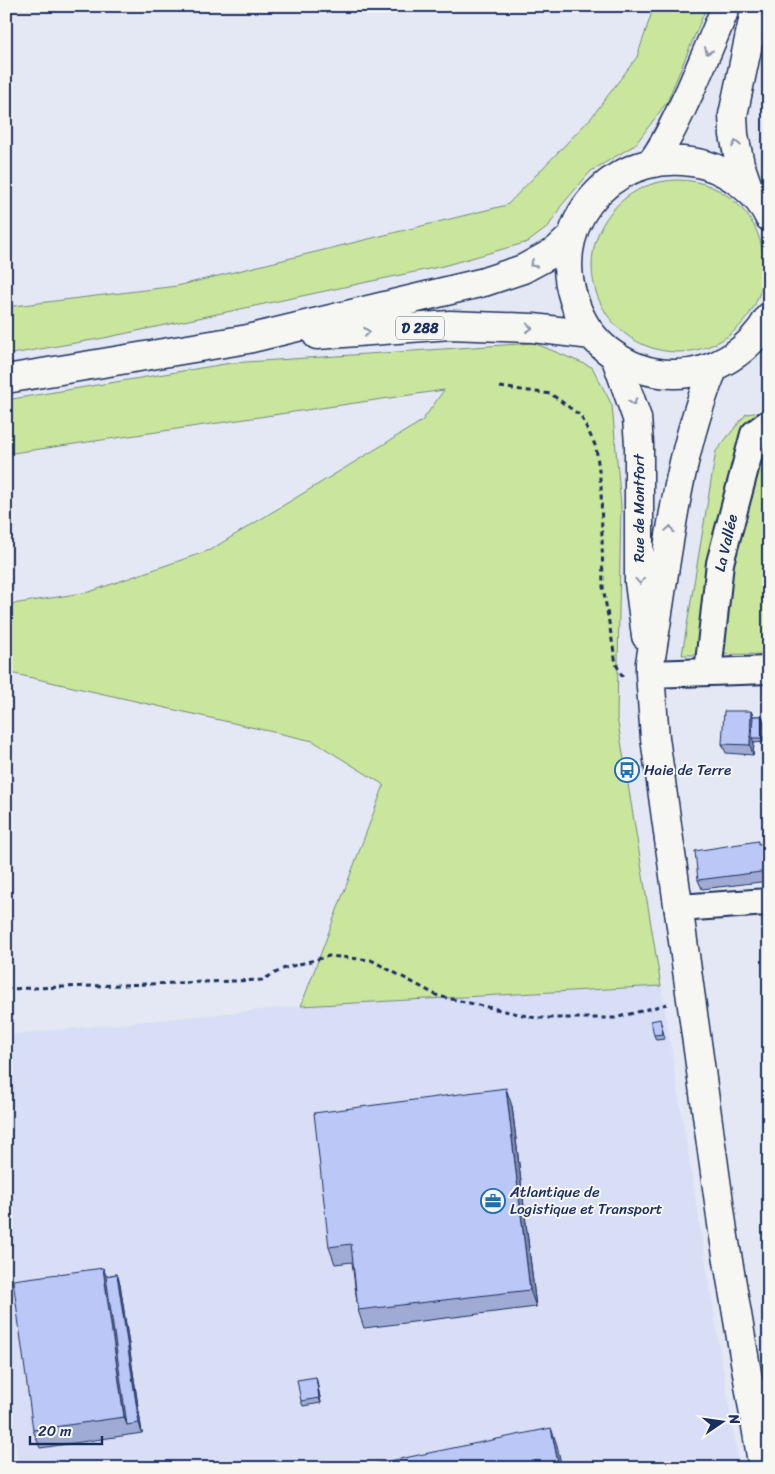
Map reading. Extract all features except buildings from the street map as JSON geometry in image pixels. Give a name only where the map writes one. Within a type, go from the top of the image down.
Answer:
[{"type":"main road","points":[[652,162],[662,148],[676,121],[726,6]]},
{"type":"main road","points":[[749,190],[740,164],[734,135],[733,115],[756,6]]},
{"type":"main road","points":[[769,217],[749,190],[733,177],[714,167],[694,162],[673,160],[652,162],[630,169],[594,196],[581,215],[572,236],[568,262],[570,288],[578,313],[592,335],[615,356],[653,372],[695,373],[714,367],[759,340],[763,327],[769,317]]},
{"type":"main road","name":"D 288","points":[[6,378],[248,339],[484,282],[523,269],[556,251],[572,236]]},
{"type":"main road","name":"D 288","points":[[248,339],[450,325],[533,328],[592,335]]},
{"type":"main road","name":"Rue de Montfort","points":[[615,356],[638,418],[641,672]]},
{"type":"main road","points":[[714,367],[703,396],[684,460],[671,525],[663,584],[641,672],[655,738],[723,1230],[763,1468]]},
{"type":"street","name":"La Vallée","points":[[708,672],[720,563],[754,434],[769,424]]},
{"type":"street","points":[[641,672],[769,670]]},
{"type":"street","points":[[678,908],[769,902]]},
{"type":"path","points":[[500,387],[551,394],[581,416],[596,447],[601,486],[603,587],[616,664],[641,672]]},
{"type":"path","points":[[6,990],[262,980],[286,968],[329,956],[371,960],[438,996],[536,1018],[615,1018],[690,998]]},
{"type":"shaded area","points":[[661,986],[739,1468],[18,1468],[6,1365],[6,1035],[301,1006]]},
{"type":"green space","points":[[654,6],[707,6],[667,102],[635,145],[591,171],[561,206],[548,227],[528,242],[443,266],[104,338],[6,355],[6,307],[177,286],[507,205],[591,118],[637,57]]},
{"type":"green space","points":[[686,180],[695,181],[719,190],[733,199],[745,211],[758,233],[763,249],[763,283],[758,299],[745,321],[733,333],[711,346],[695,351],[670,352],[661,351],[637,342],[623,333],[611,321],[598,299],[593,283],[592,258],[593,249],[602,225],[611,211],[623,199],[645,186],[661,181]]},
{"type":"green space","points":[[534,343],[592,367],[612,405],[621,506],[617,717],[661,986],[301,1006],[384,785],[313,741],[6,672],[6,605],[89,592],[210,550],[422,421],[444,390],[6,454],[6,400],[231,363]]},
{"type":"green space","points":[[769,411],[769,654],[682,655],[716,451],[746,414]]},
{"type":"place","name":"Haie de Terre","points":[[627,770]]},
{"type":"place","name":"Atlantique de Logistique et Transport","points":[[493,1201]]}]
